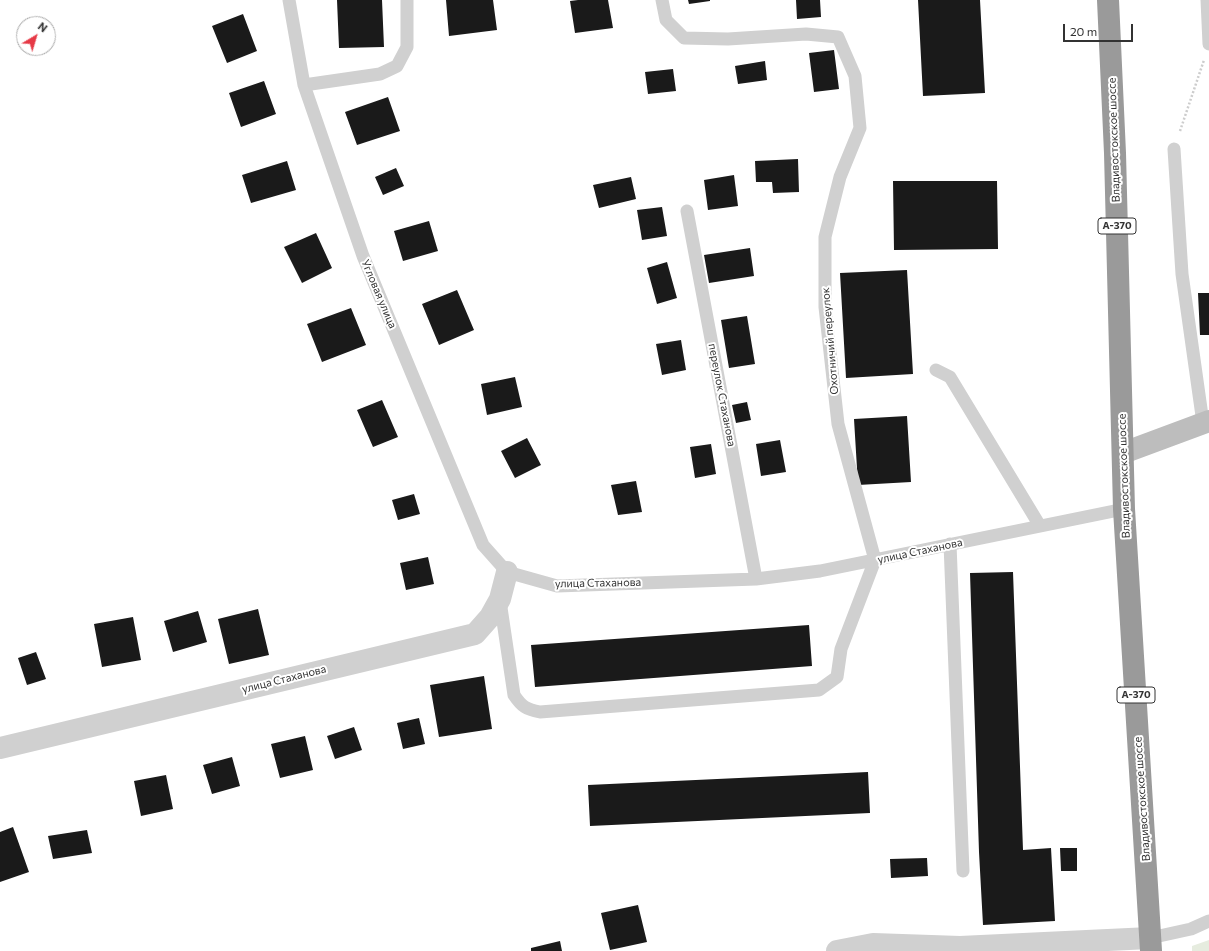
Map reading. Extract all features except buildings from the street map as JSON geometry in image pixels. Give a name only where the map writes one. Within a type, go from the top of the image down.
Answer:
[{"type":"highway","name":"Владивостокское шоссе","points":[[1108,0],[1115,153],[1124,509],[1151,944]]},
{"type":"street","points":[[1123,453],[1206,422]]},
{"type":"street","name":"улица Стаханова","points":[[0,748],[475,634],[490,617],[500,599],[506,572]]},
{"type":"street","points":[[838,951],[873,944],[960,949],[1151,944]]},
{"type":"lane","name":"Угловая улица","points":[[289,0],[304,85],[363,256],[484,545],[506,572]]},
{"type":"lane","points":[[304,85],[380,74],[397,66],[407,47],[407,0]]},
{"type":"lane","name":"Охотничий переулок","points":[[662,0],[666,20],[684,38],[728,39],[806,34],[838,38],[855,76],[860,128],[840,177],[826,237],[825,307],[838,424],[875,560]]},
{"type":"lane","points":[[1207,0],[1209,44]]},
{"type":"lane","points":[[1174,149],[1182,274],[1206,422]]},
{"type":"lane","name":"переулок Стаханова","points":[[687,211],[756,579]]},
{"type":"lane","points":[[936,370],[950,377],[1040,526]]},
{"type":"lane","name":"улица Стаханова","points":[[506,572],[557,586],[756,579],[820,571],[1124,509]]},
{"type":"lane","points":[[950,544],[963,871]]},
{"type":"lane","points":[[500,599],[514,695],[520,704],[529,710],[540,712],[819,690],[837,677],[841,649],[875,560]]},
{"type":"lane","points":[[1151,944],[1209,920]]},
{"type":"path","points":[[1174,149],[1209,44]]},
{"type":"shaded area","points":[[1209,940],[1209,951],[1192,951],[1192,946]]}]
